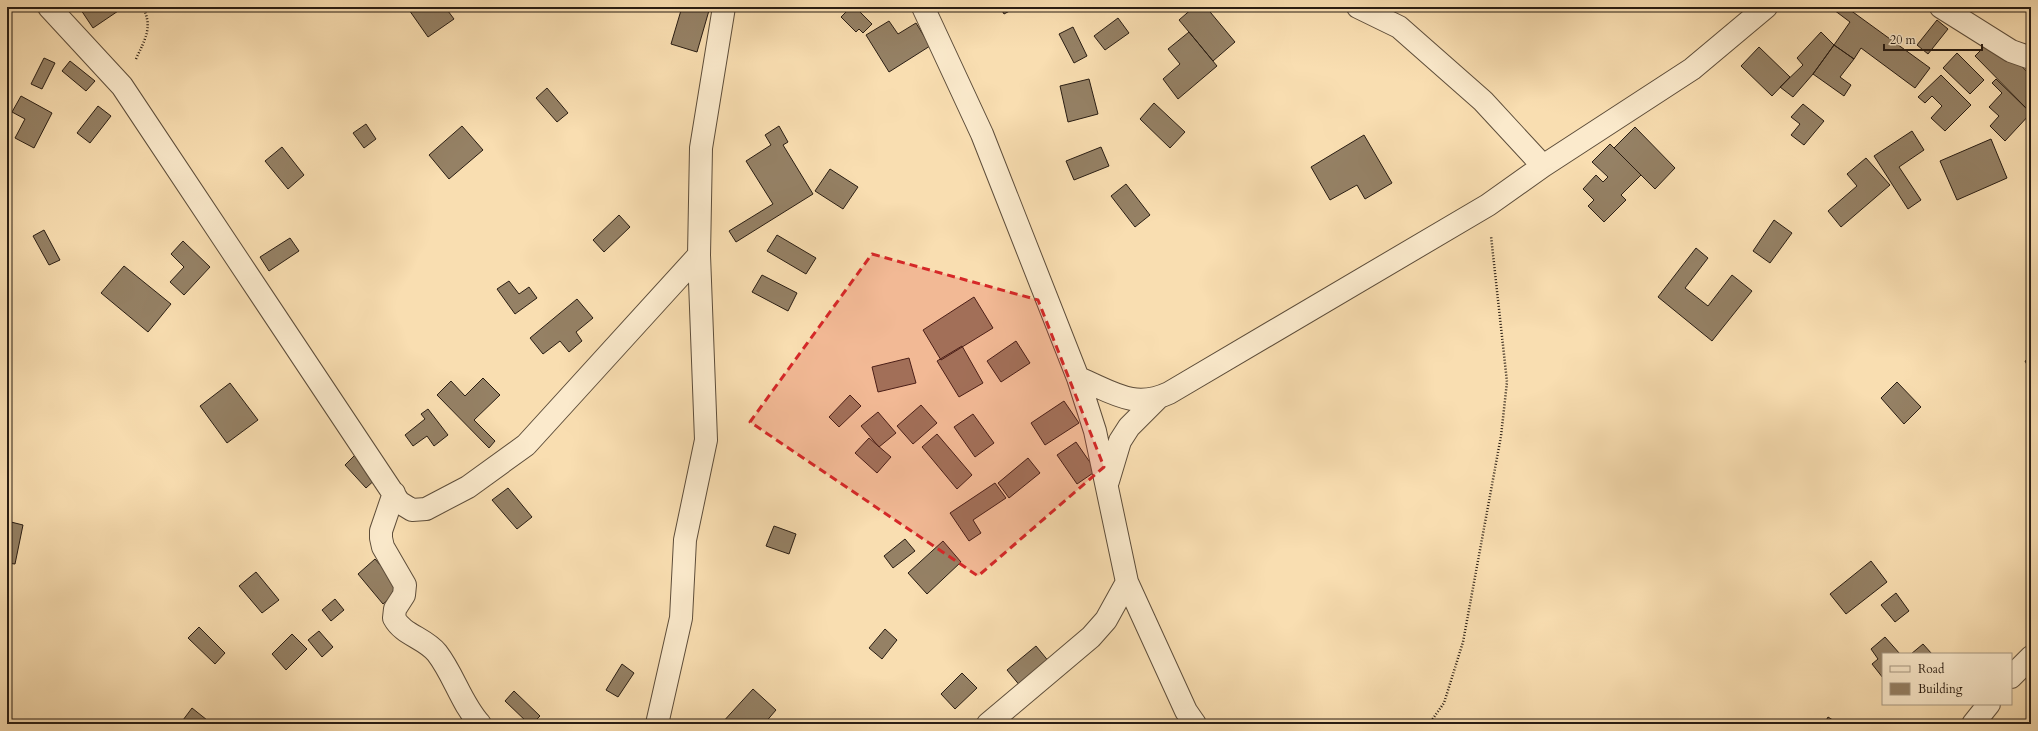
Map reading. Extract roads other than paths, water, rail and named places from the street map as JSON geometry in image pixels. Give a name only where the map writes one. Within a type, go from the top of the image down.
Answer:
[{"type":"street","points":[[49,7],[122,86],[399,502],[406,506],[419,510],[426,509],[468,487],[526,445],[699,255]]},
{"type":"street","points":[[657,724],[680,618],[685,540],[706,440],[699,255],[701,148],[724,7]]},
{"type":"street","points":[[923,7],[982,134],[1078,378],[1095,430],[1119,550],[1127,582],[1186,712],[1195,724]]},
{"type":"street","points":[[1358,7],[1399,28],[1483,101],[1543,166]]},
{"type":"street","points":[[1107,484],[1120,441],[1129,427],[1158,398],[1488,205],[1543,166],[1692,69],[1766,7]]},
{"type":"street","points":[[1941,7],[2012,51],[2031,58]]},
{"type":"street","points":[[1078,378],[1133,401],[1158,398]]},
{"type":"street","points":[[394,493],[381,531],[383,547],[405,585],[404,595],[395,609],[394,618],[403,629],[436,652],[469,712],[480,724]]},
{"type":"street","points":[[988,724],[1090,637],[1106,620],[1127,582]]},
{"type":"street","points":[[2012,676],[2031,657]]},
{"type":"street","points":[[1973,724],[1988,705]]}]
